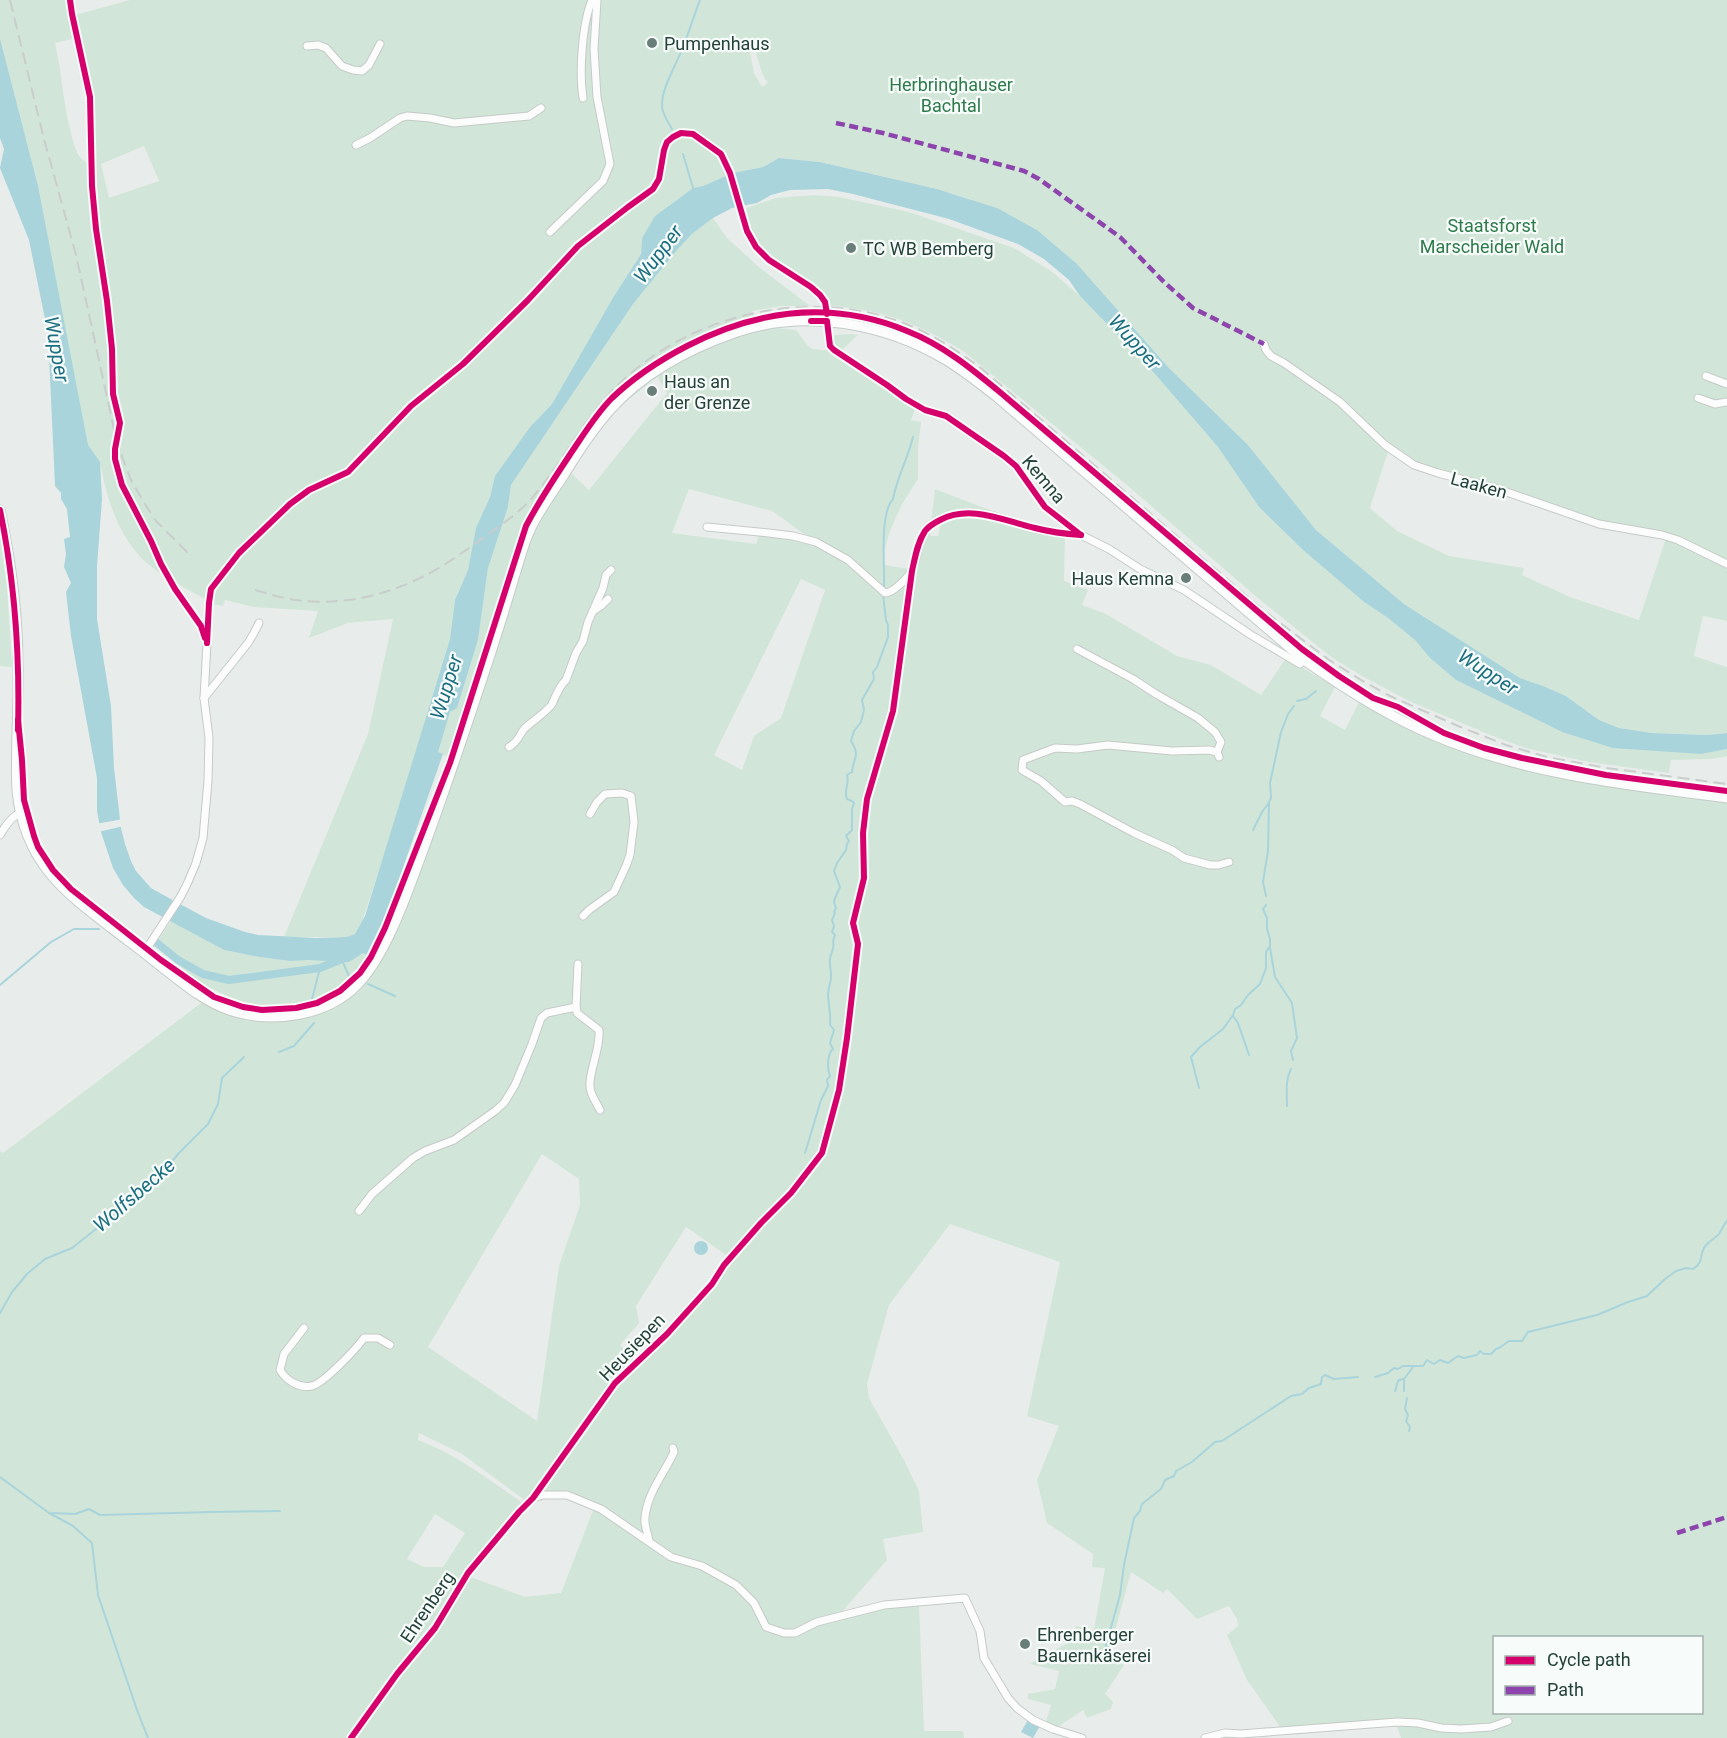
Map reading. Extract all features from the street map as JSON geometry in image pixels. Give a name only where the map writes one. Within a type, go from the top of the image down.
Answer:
[{"type":"main road","points":[[0,510],[8,545],[16,610],[18,691],[16,779],[20,813],[31,846],[54,880],[70,896],[185,985],[211,1003],[256,1016],[285,1016],[318,1010],[345,996],[366,976],[376,961],[407,893],[441,803],[464,738],[528,535],[548,499],[591,434],[610,409],[658,370],[682,356],[730,335],[759,325],[777,322],[827,321],[856,326],[932,352],[962,370],[1304,660],[1340,686],[1395,717],[1482,754],[1544,770],[1646,788],[1727,798]]},
{"type":"street","points":[[70,0],[90,97],[92,186]]},
{"type":"street","points":[[583,98],[580,82],[583,46],[587,16],[592,0]]},
{"type":"street","points":[[550,232],[603,181],[609,171],[610,164],[597,97],[594,49],[597,0]]},
{"type":"street","points":[[307,46],[318,45],[326,48],[342,66],[362,71],[369,65],[380,44]]},
{"type":"street","points":[[356,145],[407,116],[454,123],[529,116],[541,108]]},
{"type":"street","name":"Kemna","points":[[827,321],[830,346],[834,350],[906,399],[925,410],[946,416],[1004,456],[1016,466],[1044,507],[1081,535],[1109,549],[1140,569],[1185,590],[1251,635],[1299,664],[1304,660]]},
{"type":"street","name":"Laaken","points":[[1264,344],[1271,356],[1340,402],[1385,444],[1414,465],[1495,488],[1599,524],[1662,534],[1727,564]]},
{"type":"street","points":[[1706,376],[1727,384]]},
{"type":"street","points":[[1698,398],[1715,404],[1727,402]]},
{"type":"street","name":"Kemna","points":[[708,526],[777,534],[816,542],[848,560],[880,590],[889,593],[912,571],[916,551],[926,530],[932,524],[957,514],[978,513],[1036,529],[1081,535]]},
{"type":"street","points":[[144,953],[159,926],[181,896],[192,873],[203,838],[209,738],[204,698],[207,643],[201,626],[175,589],[151,541]]},
{"type":"street","points":[[509,747],[517,741],[523,730],[552,704],[562,683],[566,680],[576,653],[584,641],[588,622],[603,588],[606,575],[611,570]]},
{"type":"street","points":[[593,611],[608,599]]},
{"type":"street","points":[[204,698],[248,643],[259,623]]},
{"type":"street","points":[[1077,649],[1198,718],[1215,732],[1221,742],[1218,755],[1209,750],[1172,750],[1108,745],[1055,748],[1023,760],[1022,770],[1041,781],[1065,802],[1072,801],[1080,804],[1184,858],[1210,865],[1229,862]]},
{"type":"street","points":[[583,916],[614,892],[626,866],[630,855],[634,822],[631,796],[622,793],[605,794],[597,802],[591,814]]},
{"type":"street","points":[[0,834],[7,823],[20,813]]},
{"type":"street","points":[[578,964],[577,1013],[599,1030],[600,1041],[590,1091],[600,1110]]},
{"type":"street","points":[[359,1211],[372,1194],[413,1158],[454,1140],[495,1112],[504,1103],[523,1069],[540,1018],[547,1013],[576,1007]]},
{"type":"street","name":"Heusiepen","points":[[533,1498],[615,1383],[667,1334],[712,1284],[724,1265],[761,1223]]},
{"type":"street","points":[[304,1328],[284,1354],[280,1370],[284,1377],[292,1383],[303,1386],[319,1383],[356,1350],[364,1338],[378,1338],[390,1345]]},
{"type":"street","points":[[649,1541],[644,1521],[647,1508],[657,1482],[674,1452],[673,1448]]},
{"type":"street","points":[[533,1498],[549,1494],[567,1495],[602,1509],[671,1557],[702,1566],[736,1585],[754,1603],[766,1627],[784,1633],[795,1633],[817,1622],[884,1605],[964,1598],[980,1632],[984,1658],[1008,1698],[1033,1720],[1082,1738]]},
{"type":"street","name":"Ehrenberg","points":[[351,1738],[397,1674],[435,1628],[468,1573],[533,1498]]},
{"type":"street","points":[[1205,1738],[1225,1733],[1241,1734],[1362,1724],[1418,1723],[1461,1729],[1491,1727],[1508,1722]]},
{"type":"green space","name":"Staatsforst Marscheider Wald","points":[[0,0],[73,0],[75,15],[130,0],[1727,0],[1727,621],[1703,616],[1694,656],[1727,667],[1727,733],[1708,735],[1652,733],[1619,728],[1599,720],[1566,696],[1520,678],[1404,604],[1316,530],[1248,445],[1169,368],[1077,264],[970,199],[937,189],[820,162],[779,158],[763,167],[733,173],[693,188],[655,216],[642,238],[641,254],[552,404],[530,427],[495,476],[490,497],[476,529],[468,570],[455,600],[450,639],[360,928],[355,934],[346,937],[284,937],[368,734],[393,619],[348,623],[309,638],[318,611],[254,607],[225,600],[223,606],[213,604],[160,573],[132,547],[112,509],[101,467],[80,476],[0,71]],"holes":[[[746,36],[753,46],[768,83],[762,87],[754,73],[749,46],[744,40]],[[76,38],[89,97],[90,164],[79,156],[74,145],[55,43]],[[144,146],[159,181],[109,198],[101,164]],[[1389,448],[1419,467],[1600,524],[1666,538],[1639,620],[1570,597],[1522,575],[1524,568],[1449,556],[1397,531],[1370,508]]]},
{"type":"green space","points":[[814,195],[839,197],[909,212],[1014,248],[1051,271],[1080,296],[1155,374],[1218,447],[1259,507],[1303,550],[1364,602],[1415,640],[1430,658],[1456,680],[1562,732],[1701,754],[1727,749],[1727,756],[1712,759],[1671,760],[1669,773],[1589,762],[1525,748],[1409,701],[1331,657],[963,351],[931,333],[884,314],[830,306],[822,293],[773,259],[753,236],[746,208],[776,198]]},
{"type":"green space","points":[[713,218],[727,238],[760,268],[810,306],[781,306],[752,311],[758,326],[796,330],[808,346],[813,349],[832,351],[916,407],[911,420],[921,422],[918,479],[902,504],[883,554],[884,565],[910,569],[895,588],[884,590],[867,580],[881,593],[893,594],[902,585],[929,532],[931,536],[938,536],[941,522],[958,515],[963,518],[979,516],[1065,536],[1064,581],[1088,590],[1082,605],[1106,614],[1177,656],[1211,665],[1261,695],[1286,658],[1335,687],[1320,716],[1345,730],[1359,702],[1413,730],[1519,769],[1605,786],[1727,802],[1727,1738],[1401,1738],[1395,1720],[1281,1728],[1247,1680],[1227,1635],[1238,1626],[1237,1619],[1229,1606],[1197,1619],[1167,1589],[1163,1593],[1131,1572],[1108,1657],[1124,1665],[1105,1694],[1113,1702],[1111,1709],[1087,1718],[1083,1710],[1058,1727],[1045,1725],[1051,1705],[1028,1699],[1028,1694],[1055,1689],[1059,1671],[1030,1664],[1073,1640],[1076,1626],[1094,1630],[1105,1568],[1092,1567],[1093,1554],[1047,1523],[1037,1480],[1059,1426],[1027,1416],[1060,1262],[950,1224],[889,1305],[867,1384],[869,1398],[919,1491],[923,1532],[883,1539],[887,1560],[841,1613],[919,1605],[924,1731],[963,1731],[964,1738],[0,1738],[0,1151],[3,1153],[201,1003],[233,1016],[237,1001],[200,983],[155,945],[171,921],[224,950],[290,961],[363,953],[369,956],[375,944],[385,944],[455,759],[437,753],[450,712],[457,708],[478,640],[488,568],[508,507],[511,485],[633,304],[692,234]],"holes":[[[657,377],[667,393],[589,490],[570,472],[614,411]],[[689,489],[772,511],[814,541],[760,532],[756,544],[672,533]],[[801,579],[825,590],[781,718],[754,736],[742,770],[714,755]],[[542,1154],[579,1179],[580,1205],[559,1266],[537,1421],[428,1347]],[[686,1227],[729,1257],[711,1283],[636,1361],[620,1345],[639,1323],[636,1306]],[[419,1433],[462,1454],[526,1501],[563,1495],[592,1503],[618,1516],[653,1546],[652,1548],[594,1508],[561,1593],[525,1597],[468,1576],[433,1639],[408,1668],[403,1660],[432,1623],[463,1575],[523,1503],[472,1468],[418,1440]],[[435,1514],[465,1533],[443,1567],[424,1567],[407,1559]]]},
{"type":"green space","points":[[835,335],[858,335],[843,349],[844,353],[834,346],[832,342]]},
{"type":"green space","points":[[935,489],[1005,516],[978,512],[931,522]]},
{"type":"green space","points":[[0,539],[7,587],[12,667],[0,666]]},
{"type":"water","name":"Wupper","points":[[0,39],[38,186],[88,445],[100,462],[102,499],[97,566],[97,619],[111,706],[114,768],[121,828],[136,871],[151,888],[206,918],[258,935],[316,938],[346,937],[355,934],[365,916],[450,639],[455,600],[468,570],[476,528],[490,497],[495,476],[530,427],[552,404],[641,254],[642,238],[655,216],[693,188],[733,173],[763,167],[779,158],[820,162],[937,189],[997,208],[1037,230],[1077,264],[1169,368],[1248,445],[1316,530],[1404,604],[1520,678],[1566,696],[1599,720],[1619,728],[1652,733],[1708,735],[1727,733],[1727,749],[1701,754],[1613,748],[1562,732],[1456,680],[1430,658],[1415,640],[1364,602],[1303,550],[1259,507],[1218,447],[1155,374],[1080,296],[1069,280],[1044,259],[1018,244],[949,219],[828,189],[790,190],[771,195],[757,203],[732,208],[713,218],[692,234],[633,304],[511,485],[508,507],[488,568],[478,640],[457,708],[450,712],[438,752],[443,754],[381,930],[369,956],[363,953],[349,962],[290,961],[224,950],[144,907],[134,898],[113,868],[101,832],[97,811],[97,778],[71,636],[66,592],[71,583],[64,567],[66,554],[64,539],[70,537],[67,509],[61,499],[61,493],[55,486],[48,334],[29,240],[0,168],[4,149],[0,138]]},
{"type":"water","points":[[698,1241],[704,1241],[708,1248],[704,1255],[698,1255],[694,1251],[694,1245]]},
{"type":"water","points":[[1028,1720],[1040,1726],[1033,1738],[1021,1732]]},
{"type":"pier","points":[[733,172],[744,209],[737,210],[727,174]]},
{"type":"pier","points":[[123,819],[124,826],[98,832],[96,824]]},
{"type":"waterway","points":[[672,129],[663,110],[662,100],[700,0]]},
{"type":"waterway","points":[[683,154],[693,188]]},
{"type":"waterway","points":[[884,587],[886,516],[913,437]]},
{"type":"waterway","points":[[805,1153],[830,1076],[828,1062],[833,1049],[830,1043],[834,1030],[830,1025],[828,994],[831,977],[830,959],[835,935],[832,932],[834,926],[832,920],[836,908],[835,898],[840,887],[834,871],[846,850],[849,841],[846,836],[852,830],[854,803],[847,799],[846,793],[847,775],[852,772],[856,754],[851,741],[854,731],[861,722],[864,710],[862,700],[874,679],[873,672],[888,637],[883,595]]},
{"type":"waterway","points":[[1297,701],[1306,699],[1316,691]]},
{"type":"waterway","points":[[1266,896],[1263,882],[1268,851],[1270,783],[1281,732],[1294,706]]},
{"type":"waterway","points":[[1253,830],[1268,804]]},
{"type":"waterway","points":[[1199,1088],[1191,1057],[1223,1029],[1235,1009],[1260,984],[1266,968],[1266,952],[1270,946],[1267,918],[1263,909],[1266,905]]},
{"type":"waterway","points":[[0,985],[51,942],[74,929],[99,929]]},
{"type":"waterway","points":[[157,943],[178,960],[203,974],[229,980],[320,968],[347,957]]},
{"type":"waterway","points":[[1270,948],[1275,977],[1292,1003],[1297,1038],[1291,1051],[1293,1060]]},
{"type":"waterway","points":[[342,960],[349,976]]},
{"type":"waterway","points":[[312,999],[320,968]]},
{"type":"waterway","points":[[368,984],[395,996]]},
{"type":"waterway","points":[[1233,1016],[1238,1023],[1249,1055]]},
{"type":"waterway","points":[[279,1052],[294,1046],[314,1023]]},
{"type":"waterway","name":"Wolfsbecke","points":[[0,1313],[12,1292],[27,1274],[45,1259],[72,1248],[154,1183],[179,1153],[208,1124],[218,1104],[222,1078],[244,1057]]},
{"type":"waterway","points":[[1287,1106],[1287,1082],[1291,1069]]},
{"type":"waterway","points":[[1375,1377],[1388,1373],[1394,1368],[1423,1366],[1427,1360],[1434,1364],[1440,1360],[1448,1363],[1458,1356],[1464,1358],[1477,1355],[1480,1351],[1484,1354],[1491,1354],[1509,1341],[1522,1341],[1528,1332],[1597,1315],[1647,1296],[1676,1271],[1686,1268],[1693,1269],[1700,1262],[1704,1248],[1719,1234],[1727,1221]]},
{"type":"waterway","points":[[1404,1391],[1404,1379],[1413,1367]]},
{"type":"waterway","points":[[1101,1663],[1120,1595],[1134,1518],[1142,1504],[1161,1489],[1165,1480],[1174,1476],[1176,1471],[1192,1462],[1215,1442],[1222,1441],[1291,1396],[1302,1394],[1309,1388],[1321,1384],[1322,1377],[1325,1375],[1334,1379],[1358,1377]]},
{"type":"waterway","points":[[1395,1391],[1398,1381],[1404,1379]]},
{"type":"waterway","points":[[1407,1398],[1405,1409],[1408,1415],[1406,1421],[1410,1427],[1409,1431]]},
{"type":"waterway","points":[[0,1477],[49,1513],[73,1526],[92,1543],[98,1595],[148,1738]]},
{"type":"waterway","points":[[52,1513],[75,1514],[89,1509],[100,1515],[280,1511]]},
{"type":"railway","points":[[10,0],[44,139],[76,255],[117,443],[130,478],[143,501],[156,521],[189,554]]},
{"type":"railway","points":[[255,590],[307,601],[341,601],[375,595],[422,577],[463,552],[526,505],[594,412],[617,386],[647,360],[681,340],[717,324],[755,313],[795,307],[835,308],[874,314],[911,326],[964,356],[981,368],[1263,610],[1328,659],[1390,696],[1506,745],[1547,757],[1607,768],[1727,784]]},
{"type":"marked path","points":[[836,123],[883,133],[1024,171],[1039,179],[1120,237],[1193,308],[1264,344]]},
{"type":"marked path","points":[[1677,1533],[1727,1517]]},
{"type":"cycle path","points":[[70,0],[90,97],[92,186],[112,349],[113,394],[120,423],[115,459],[122,485],[161,564],[201,626],[205,638]]},
{"type":"cycle path","points":[[207,643],[211,589],[239,553],[290,504],[309,490],[348,472],[411,406],[463,364],[528,300],[578,246],[653,189],[659,179],[667,142],[673,137],[681,133],[693,134],[721,154],[730,173],[747,231],[756,247],[769,260],[820,295],[825,302],[827,314]]},
{"type":"cycle path","points":[[18,720],[24,800],[34,836],[38,847],[53,870],[71,889],[161,960],[214,997],[243,1007],[262,1010],[296,1008],[317,1003],[340,991],[360,973],[371,957],[385,928],[450,763],[526,526],[595,417],[612,398],[648,369],[677,351],[713,334],[768,317],[795,313],[823,313],[851,315],[879,321],[933,343],[957,358],[1302,649],[1373,698],[1398,707],[1444,733],[1484,748],[1522,758],[1606,775],[1727,791]]},
{"type":"cycle path","points":[[811,321],[827,321],[830,346],[834,350],[906,399],[925,410],[946,416],[1004,456],[1016,466],[1045,507],[1081,535]]},
{"type":"cycle path","points":[[0,510],[15,620],[18,730]]},
{"type":"cycle path","points":[[351,1738],[397,1674],[435,1628],[468,1573],[533,1498],[615,1383],[667,1334],[712,1284],[724,1265],[791,1193],[822,1153],[839,1090],[847,1038],[858,944],[853,923],[864,878],[863,833],[867,799],[893,711],[912,571],[918,546],[925,531],[936,522],[952,515],[976,514],[1046,531],[1081,535]]},
{"type":"place","name":"Pumpenhaus","points":[[652,43]]},
{"type":"place","name":"TC WB Bemberg","points":[[851,248]]},
{"type":"place","name":"Haus an der Grenze","points":[[652,391]]},
{"type":"place","name":"Haus Kemna","points":[[1186,578]]},
{"type":"place","name":"Ehrenberger Bauernkäserei","points":[[1025,1644]]},
{"type":"park label","name":"Herbringhauser Bachtal","points":[[951,94]]}]
